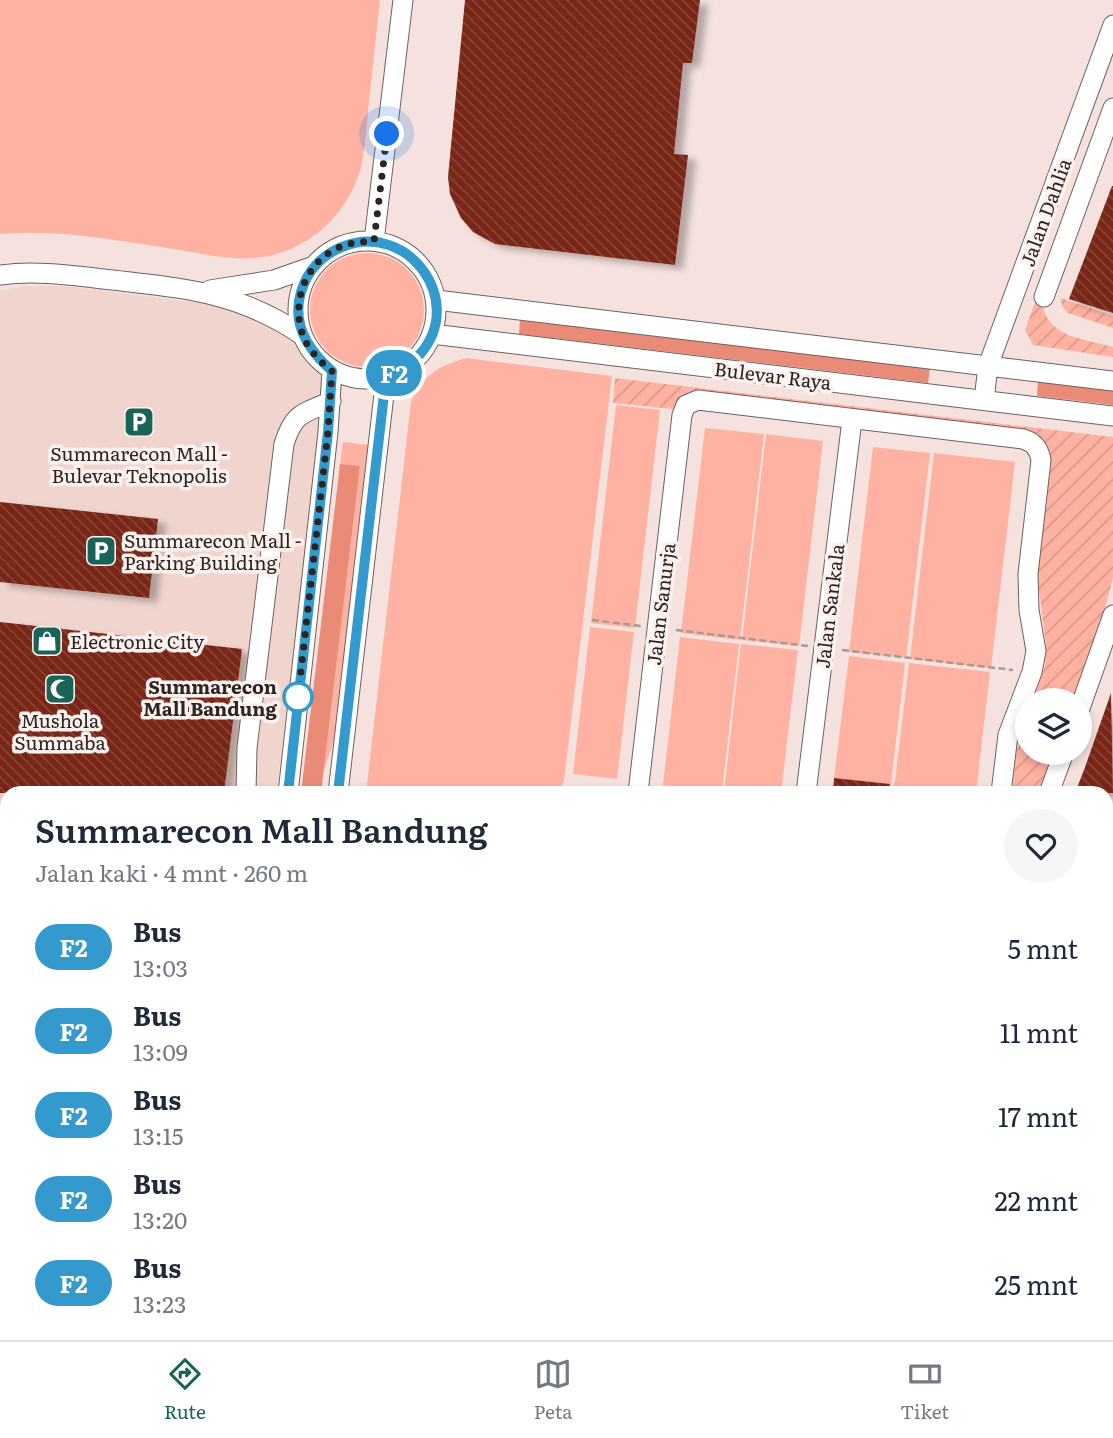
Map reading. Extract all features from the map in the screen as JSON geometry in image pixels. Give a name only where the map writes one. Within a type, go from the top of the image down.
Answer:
[{"type":"street","points":[[374,241],[403,0]]},
{"type":"street","name":"Jalan Dahlia","points":[[984,400],[988,366],[1113,25]]},
{"type":"street","points":[[1044,297],[1113,108]]},
{"type":"street","points":[[374,241],[396,247],[415,260],[429,278],[436,300],[432,334],[422,353],[405,368],[386,377],[358,379],[332,371],[314,355],[302,335],[298,317],[304,282],[314,266],[331,251],[352,243],[374,241]]},
{"type":"street","points":[[0,275],[42,272],[202,290],[242,287],[274,280],[314,266]]},
{"type":"street","points":[[202,290],[264,311],[302,335]]},
{"type":"street","name":"Bulevar Raya","points":[[436,300],[1113,381]]},
{"type":"street","name":"Bulevar Raya","points":[[432,334],[1113,416]]},
{"type":"street","points":[[289,786],[331,401],[332,371]]},
{"type":"street","points":[[339,786],[386,377]]},
{"type":"street","name":"Jalan Sanurja","points":[[640,786],[682,415],[686,405],[698,400],[852,419]]},
{"type":"street","points":[[245,783],[261,624],[284,444],[290,425],[298,416],[331,401]]},
{"type":"street","points":[[852,419],[1023,439],[1035,446],[1041,460],[1028,574],[1029,610],[1036,651],[1032,672],[1008,735],[1002,786]]},
{"type":"street","name":"Jalan Sankala","points":[[807,786],[852,419]]},
{"type":"street","points":[[1087,688],[1113,615]]},
{"type":"street","points":[[1052,786],[1059,765]]},
{"type":"shaded area","points":[[0,0],[380,0],[364,151],[352,191],[332,220],[319,232],[288,250],[253,258],[216,256],[67,234],[0,234]]},
{"type":"shaded area","points":[[367,253],[389,258],[407,270],[419,288],[424,310],[419,332],[407,350],[389,362],[367,367],[345,362],[327,350],[315,332],[310,310],[315,288],[327,270],[345,258]]},
{"type":"shaded area","points":[[1042,283],[1042,301],[1051,324],[1071,336],[1113,347],[1113,357],[1033,345],[1025,330]]},
{"type":"shaded area","name":"Summarecon Mall Bandung","points":[[26,286],[66,286],[206,304],[259,315],[301,334],[328,382],[277,786],[0,786],[0,291]]},
{"type":"shaded area","points":[[1061,298],[1113,316],[1113,328],[1068,313],[1062,306]]},
{"type":"shaded area","points":[[520,320],[930,368],[928,383],[519,334]]},
{"type":"shaded area","points":[[466,358],[612,376],[562,786],[367,786],[411,402],[426,378],[448,364]]},
{"type":"shaded area","points":[[615,378],[1113,437],[1113,578],[1104,612],[1076,688],[1037,688],[1045,665],[1046,645],[1037,575],[1051,463],[1046,444],[1034,434],[680,400],[673,409],[613,403]]},
{"type":"shaded area","points":[[1038,381],[1113,389],[1113,405],[1037,396]]},
{"type":"shaded area","points":[[616,405],[660,410],[635,628],[591,623]]},
{"type":"shaded area","points":[[705,428],[764,434],[740,640],[681,633]]},
{"type":"shaded area","points":[[766,434],[823,441],[799,646],[742,640]]},
{"type":"shaded area","points":[[343,442],[370,445],[337,731],[323,773],[360,467],[340,464]]},
{"type":"shaded area","points":[[873,447],[930,453],[906,658],[849,652]]},
{"type":"shaded area","points":[[934,453],[1015,462],[991,668],[910,659]]},
{"type":"shaded area","points":[[340,464],[360,466],[322,786],[302,786]]},
{"type":"shaded area","points":[[590,627],[634,632],[617,779],[573,774]]},
{"type":"shaded area","points":[[680,637],[739,644],[723,786],[663,785]]},
{"type":"shaded area","points":[[741,644],[798,650],[782,786],[725,786]]},
{"type":"shaded area","points":[[849,656],[905,663],[891,784],[834,778]]},
{"type":"shaded area","points":[[909,663],[990,672],[977,786],[894,786]]},
{"type":"shaded area","points":[[1015,764],[1048,765],[1041,786],[1013,786]]},
{"type":"building","points":[[465,0],[700,0],[692,63],[683,63],[674,154],[688,155],[675,265],[495,244],[473,232],[461,218],[450,194],[448,177]]},
{"type":"building","points":[[1113,186],[1113,313],[1069,299]]},
{"type":"building","name":"Summarecon Mall - Parking Building","points":[[0,502],[158,519],[149,598],[0,582]]},
{"type":"building","name":"Summarecon Mall Bandung","points":[[0,622],[242,649],[225,786],[0,786]]},
{"type":"building","points":[[1111,693],[1113,786],[1078,786],[1086,765],[1092,765],[1092,747]]},
{"type":"building","points":[[834,778],[890,784],[890,786],[833,786]]},
{"type":"bus line","name":"F2","points":[[289,786],[328,432],[332,371],[314,355],[302,335],[298,317],[299,299],[304,282],[314,266],[331,251],[352,243],[374,241],[396,247],[415,260],[429,278],[436,300],[436,317],[432,334],[422,353],[405,368],[386,377],[339,786]]},
{"type":"place","name":"Summarecon Mall - Bulevar Teknopolis","points":[[139,422]]},
{"type":"place","name":"Summarecon Mall - Parking Building","points":[[101,551]]},
{"type":"place","name":"Electronic City","points":[[47,641]]},
{"type":"place","name":"Mushola Summaba","points":[[60,689]]},
{"type":"place","name":"Summarecon Mall Bandung","points":[[298,697]]},
{"type":"route","points":[[298,697],[328,432],[332,371],[314,355],[302,335],[298,317],[299,299],[304,282],[314,266],[331,251],[352,243],[374,241],[387,134]]}]
